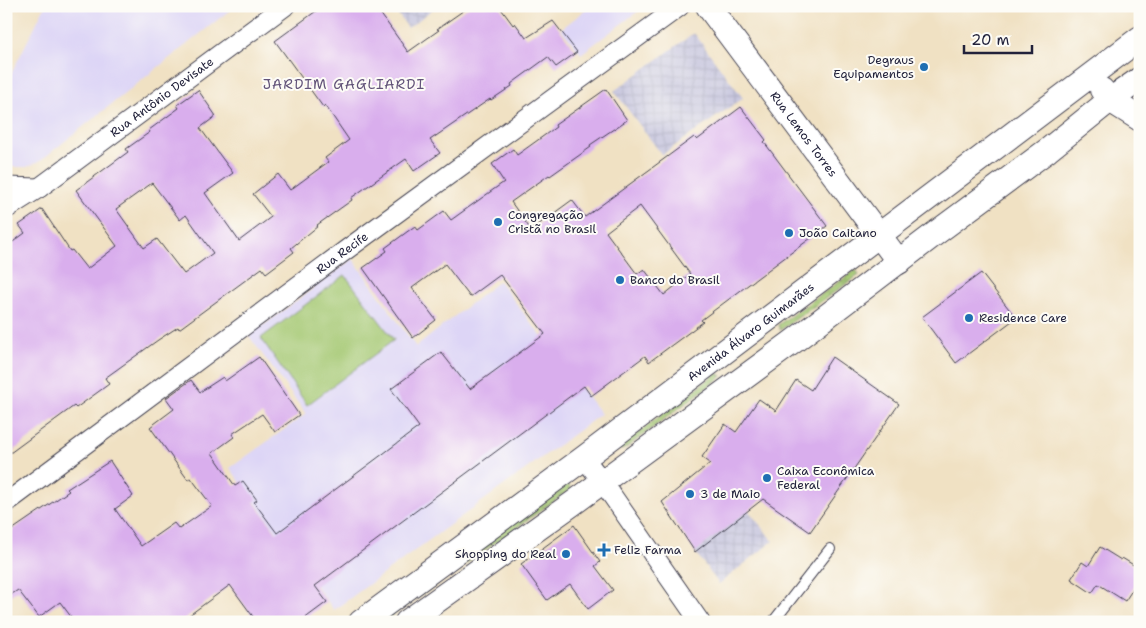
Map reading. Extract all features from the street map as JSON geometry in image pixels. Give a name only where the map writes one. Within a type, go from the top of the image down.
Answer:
[{"type":"street","name":"Rua Antônio Devisate","points":[[6,209],[39,188],[285,6]]},
{"type":"street","name":"Rua Recife","points":[[6,503],[346,250],[680,6]]},
{"type":"street","name":"Rua Lemos Torres","points":[[708,6],[899,262]]},
{"type":"street","name":"Avenida Álvaro Guimarães","points":[[361,622],[584,458],[1140,38]]},
{"type":"street","points":[[1090,74],[1110,100],[1140,119]]},
{"type":"street","points":[[407,622],[742,379],[1140,79]]},
{"type":"street","points":[[6,187],[39,188]]},
{"type":"street","points":[[722,353],[742,379]]},
{"type":"street","points":[[584,458],[700,622]]},
{"type":"lane","points":[[773,622],[830,549]]},
{"type":"shaded area","points":[[45,6],[235,6],[40,161],[27,167],[12,167],[6,165],[6,84]]},
{"type":"shaded area","points":[[392,6],[437,6],[408,28]]},
{"type":"shaded area","points":[[591,6],[645,6],[581,54],[561,29]]},
{"type":"shaded area","points":[[694,33],[743,98],[662,155],[614,91]]},
{"type":"shaded area","points":[[353,259],[416,347],[499,281],[601,414],[334,610],[230,468],[306,414],[249,336]]},
{"type":"shaded area","points":[[748,510],[773,541],[719,584],[695,552]]},
{"type":"green space","points":[[856,270],[859,275],[780,330],[778,325]]},
{"type":"green space","points":[[345,275],[394,340],[307,405],[261,338]]},
{"type":"green space","points":[[717,373],[722,376],[623,450],[618,448]]},
{"type":"green space","points":[[564,479],[571,489],[383,622],[370,622]]},
{"type":"building","points":[[323,6],[375,6],[408,52],[470,6],[499,6],[513,25],[515,23],[526,38],[553,21],[577,52],[556,67],[548,57],[511,84],[512,86],[430,140],[440,153],[414,171],[406,159],[317,225],[291,248],[294,252],[266,273],[262,268],[179,329],[178,327],[158,340],[105,378],[109,384],[76,408],[74,406],[6,456],[6,247],[25,233],[19,225],[42,209],[70,251],[72,250],[87,269],[117,246],[76,190],[128,152],[126,149],[150,132],[149,130],[179,108],[177,105],[198,90],[216,116],[200,128],[233,173],[205,193],[239,241],[271,217],[253,194],[278,174],[290,190],[328,162],[325,158],[349,140],[325,105],[323,107],[275,41]],"holes":[[[152,183],[180,220],[186,215],[213,253],[184,274],[157,239],[144,248],[116,209]]]},
{"type":"building","points":[[606,89],[627,120],[511,202],[531,230],[572,200],[585,217],[694,137],[697,140],[741,107],[766,140],[764,142],[827,226],[701,320],[703,322],[649,362],[645,356],[591,396],[584,386],[315,586],[327,602],[300,622],[257,622],[230,585],[180,622],[75,622],[60,602],[39,617],[18,590],[6,598],[6,534],[69,491],[67,489],[110,461],[133,496],[115,509],[141,546],[174,523],[179,529],[212,506],[191,478],[188,480],[150,427],[174,409],[166,398],[191,380],[200,392],[223,377],[225,381],[259,357],[299,415],[275,432],[262,414],[232,434],[234,437],[212,453],[235,486],[243,481],[257,500],[254,502],[277,533],[419,427],[391,389],[441,352],[470,389],[545,334],[500,275],[470,297],[445,264],[412,288],[436,320],[413,338],[363,268],[387,251],[385,248],[415,226],[418,230],[444,211],[451,220],[504,182],[492,164],[513,149],[517,155],[556,127],[555,125]],"holes":[[[640,206],[690,274],[664,295],[644,269],[637,274],[606,232]]]},
{"type":"building","name":"Residence Care","points":[[981,273],[1016,318],[956,363],[922,317]]},
{"type":"building","points":[[832,357],[899,404],[810,532],[763,499],[695,552],[662,502],[710,463],[702,457],[725,424],[736,432],[759,399],[776,411],[796,380],[811,390]]},
{"type":"building","points":[[574,525],[600,562],[595,566],[613,590],[588,609],[570,584],[547,600],[521,564]]},
{"type":"building","points":[[1100,547],[1140,569],[1140,578],[1125,601],[1098,584],[1092,593],[1071,579],[1082,562],[1088,566]]},
{"type":"place","name":"Degraus Equipamentos","points":[[924,67]]},
{"type":"place","name":"Congregação Cristã no Brasil","points":[[498,222]]},
{"type":"place","name":"João Caitano","points":[[789,233]]},
{"type":"place","name":"Banco do Brasil","points":[[620,280]]},
{"type":"place","name":"Residence Care","points":[[969,318]]},
{"type":"place","name":"Caixa Econômica Federal","points":[[767,478]]},
{"type":"place","name":"3 de Maio","points":[[690,494]]},
{"type":"place","name":"Feliz Farma","points":[[604,550]]},
{"type":"place","name":"Shopping do Real","points":[[566,554]]},
{"type":"district","name":"JARDIM GAGLIARDI","points":[[344,84]]}]
